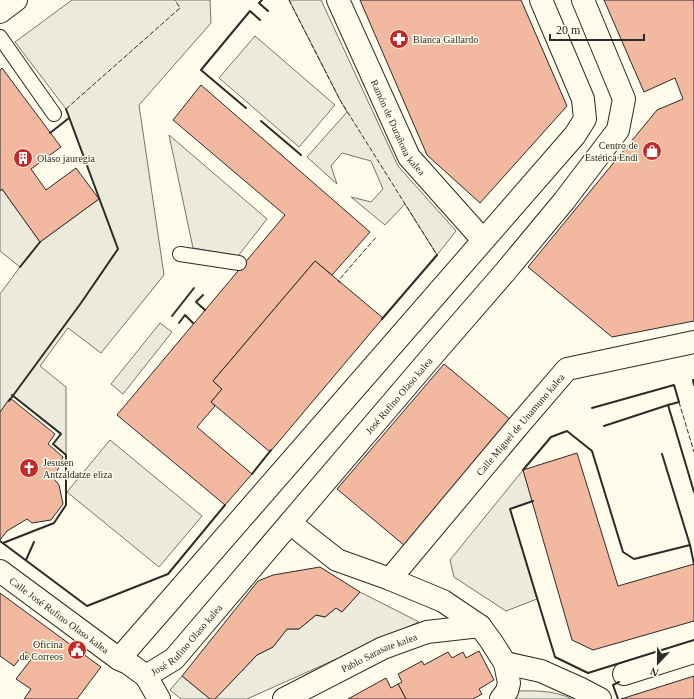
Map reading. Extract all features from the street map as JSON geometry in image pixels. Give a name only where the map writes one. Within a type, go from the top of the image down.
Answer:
[{"type":"street","points":[[0,12],[16,0]]},
{"type":"street","name":"Ramón de Durañona kalea","points":[[338,0],[409,157],[483,240]]},
{"type":"street","points":[[119,659],[575,135],[585,119],[583,99],[541,0]]},
{"type":"street","name":"José Rufino Olaso kalea","points":[[119,659],[128,663],[146,676],[174,658],[564,202],[618,130],[624,98],[583,0]]},
{"type":"street","name":"Calle Miguel de Unamuno kalea","points":[[390,579],[567,369],[694,342]]},
{"type":"street","points":[[290,523],[337,560],[390,579],[443,601],[480,626],[505,663],[509,683],[507,691],[501,699]]},
{"type":"street","name":"Calle José Rufino Olaso kalea","points":[[0,571],[119,659]]},
{"type":"street","name":"Pablo Sarasate kalea","points":[[284,699],[383,648],[427,632],[480,626]]},
{"type":"street","points":[[624,674],[694,652]]},
{"type":"street","points":[[505,663],[541,671],[600,699]]},
{"type":"street","points":[[146,676],[159,699]]},
{"type":"lane","points":[[0,37],[54,114]]},
{"type":"lane","points":[[180,254],[239,263]]},
{"type":"shaded area","points":[[72,0],[210,0],[211,23],[139,105],[164,275],[101,353],[68,328],[40,366],[66,387],[66,455],[53,444],[61,433],[13,396],[0,412],[0,294],[20,267],[0,251],[0,191],[2,189],[40,242],[99,199],[103,209],[66,109],[15,42]]},
{"type":"shaded area","points":[[289,0],[321,0],[398,166],[456,231],[437,255],[405,204],[385,225],[351,197],[371,202],[383,189],[371,161],[342,153],[331,166],[337,184],[307,157],[347,112]]},
{"type":"shaded area","points":[[255,36],[335,105],[299,147],[219,78]]},
{"type":"shaded area","points":[[169,135],[267,219],[238,256],[193,248]]},
{"type":"shaded area","points":[[160,323],[172,332],[123,394],[111,384]]},
{"type":"shaded area","points":[[110,440],[202,516],[159,567],[67,492]]},
{"type":"shaded area","points":[[523,470],[533,501],[510,509],[537,599],[506,611],[454,577],[450,560]]},
{"type":"shaded area","points":[[360,592],[419,622],[247,699],[215,699],[257,655],[273,647],[287,629],[299,629],[316,615],[325,617],[336,608],[342,612]]},
{"type":"shaded area","points":[[182,676],[210,699],[181,699],[170,690]]},
{"type":"shaded area","points":[[507,691],[549,692],[572,699],[501,699]]},
{"type":"building","points":[[360,0],[521,0],[567,106],[480,203],[427,155]]},
{"type":"building","points":[[604,0],[694,0],[694,321],[612,337],[528,267],[657,110],[683,99],[675,78],[644,92]]},
{"type":"building","name":"Olaso jauregia","points":[[2,68],[61,147],[31,169],[46,190],[76,168],[99,199],[40,242],[2,189],[0,191],[0,70]]},
{"type":"building","points":[[201,85],[370,232],[332,275],[315,261],[213,381],[222,389],[211,402],[215,406],[197,427],[252,474],[225,505],[117,415],[285,215],[173,120]]},
{"type":"building","points":[[315,261],[383,318],[270,452],[211,402],[222,389],[213,381]]},
{"type":"building","points":[[444,364],[511,420],[405,546],[337,489]]},
{"type":"building","name":"Jesusen Antzaldatze eliza","points":[[10,398],[55,434],[48,444],[63,457],[54,479],[59,485],[63,504],[51,520],[32,523],[27,519],[7,531],[0,540],[0,412]]},
{"type":"building","points":[[577,453],[618,586],[694,564],[694,621],[593,650],[572,640],[523,470]]},
{"type":"building","points":[[320,567],[360,592],[342,612],[336,608],[325,617],[316,615],[299,629],[287,629],[273,647],[257,655],[215,699],[210,699],[182,676],[258,581],[273,575]]},
{"type":"building","points":[[0,593],[101,667],[77,699],[24,699],[31,689],[16,679],[33,657],[25,652],[14,666],[0,656]]},
{"type":"building","points":[[479,651],[494,680],[479,689],[482,694],[473,699],[406,699],[398,684],[402,682],[398,674],[422,661],[424,665],[448,652],[452,658],[463,652],[466,658]]},
{"type":"building","points":[[694,676],[694,699],[621,699]]},
{"type":"building","points":[[386,678],[391,688],[398,684],[406,699],[348,699]]},
{"type":"fence","points":[[66,109],[180,8],[175,0]]},
{"type":"fence","points":[[289,0],[340,100],[437,255]]},
{"type":"fence","points":[[341,283],[338,281],[377,236]]},
{"type":"fence","points":[[679,402],[694,452]]},
{"type":"wall","points":[[262,0],[259,3],[268,11]]},
{"type":"wall","points":[[246,108],[201,70],[250,11],[260,20]]},
{"type":"wall","points":[[9,401],[81,303],[118,249],[66,109]]},
{"type":"wall","points":[[50,133],[69,118]]},
{"type":"wall","points":[[261,121],[301,155]]},
{"type":"wall","points":[[20,267],[40,242]]},
{"type":"wall","points":[[382,319],[437,255]]},
{"type":"wall","points":[[172,316],[194,288]]},
{"type":"wall","points":[[203,295],[196,302],[205,310]]},
{"type":"wall","points":[[179,323],[185,315],[193,323]]},
{"type":"wall","points":[[694,380],[694,385]]},
{"type":"wall","points":[[592,408],[674,385],[679,402],[668,405],[694,492]]},
{"type":"wall","points":[[3,543],[54,523],[66,505],[66,455],[53,444],[61,434],[12,395]]},
{"type":"wall","points":[[604,426],[668,405]]},
{"type":"wall","points":[[523,470],[551,437],[567,431],[592,451],[623,552],[634,559],[690,545],[694,564]]},
{"type":"wall","points":[[252,474],[271,450]]},
{"type":"wall","points":[[662,454],[690,545]]},
{"type":"wall","points":[[533,501],[510,509],[555,657],[588,673],[694,640]]},
{"type":"wall","points":[[0,541],[87,606],[168,574],[225,505]]},
{"type":"wall","points":[[26,560],[34,542]]},
{"type":"wall","points":[[618,699],[613,685],[619,682]]},
{"type":"place","name":"Blanca Gallardo","points":[[399,39]]},
{"type":"place","name":"Centro de Estética Endi","points":[[652,151]]},
{"type":"place","name":"Olaso jauregia","points":[[23,158]]},
{"type":"place","name":"Jesusen Antzaldatze eliza","points":[[29,468]]},
{"type":"place","name":"Oficina de Correos","points":[[77,650]]}]
